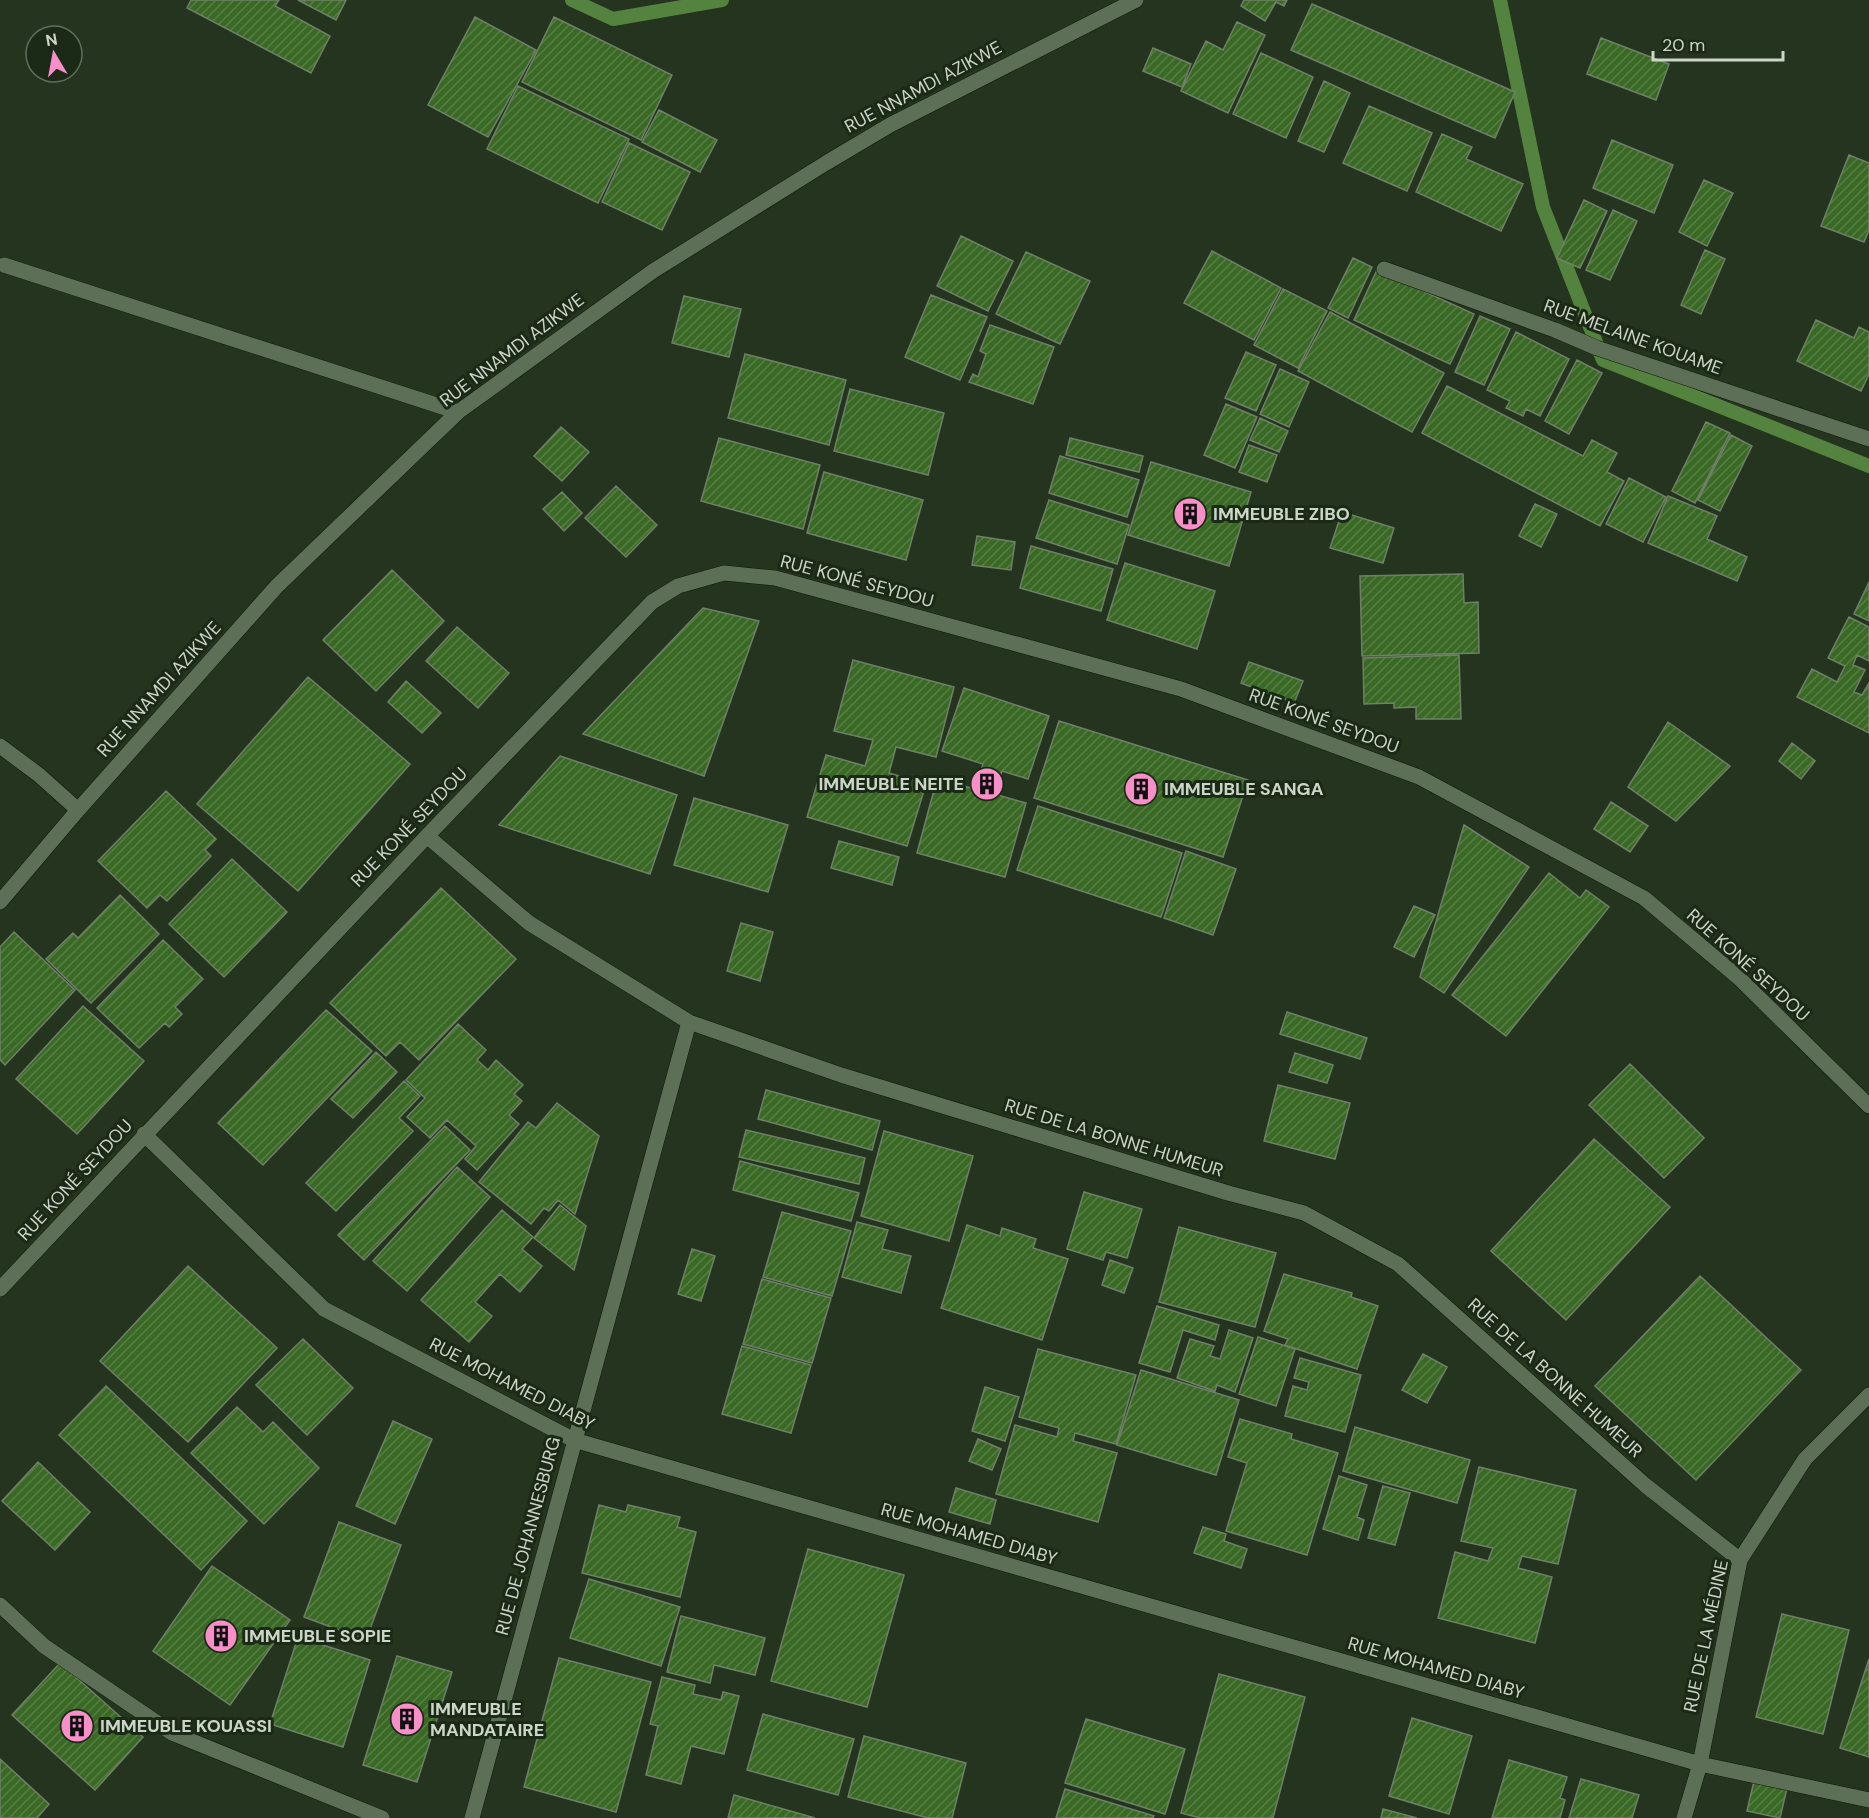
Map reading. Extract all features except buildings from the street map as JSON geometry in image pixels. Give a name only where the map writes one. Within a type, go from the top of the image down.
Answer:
[{"type":"street","name":"RUE NNAMDI AZIKWE","points":[[0,902],[78,810],[277,586],[458,412],[653,271],[826,163],[890,125],[1136,0]]},
{"type":"street","points":[[4,265],[458,412]]},
{"type":"street","name":"RUE MELAINE KOUAME","points":[[1384,269],[1555,330],[1597,348],[1869,439]]},
{"type":"street","name":"RUE KONÉ SEYDOU","points":[[0,1289],[144,1134],[652,602],[678,586],[724,573],[775,578],[1181,689],[1419,777],[1644,898],[1739,978],[1869,1106]]},
{"type":"street","points":[[0,746],[39,775],[78,810]]},
{"type":"street","name":"RUE DE LA BONNE HUMEUR","points":[[427,836],[529,922],[689,1022],[841,1075],[1304,1213],[1398,1264],[1645,1485],[1740,1560]]},
{"type":"street","name":"RUE DE JOHANNESBURG","points":[[472,1818],[689,1022]]},
{"type":"street","name":"RUE MOHAMED DIABY","points":[[144,1134],[324,1309],[574,1440],[1700,1764],[1869,1800]]},
{"type":"street","name":"RUE DE LA MÉDINE","points":[[1684,1818],[1700,1764],[1740,1560],[1805,1460],[1869,1395]]},
{"type":"street","points":[[0,1605],[44,1646],[172,1733],[382,1818]]},
{"type":"waterway","points":[[572,0],[613,19],[722,0]]},
{"type":"waterway","points":[[1500,0],[1543,207],[1603,360],[1869,466]]},
{"type":"place","name":"IMMEUBLE ZIBO","points":[[1190,514]]},
{"type":"place","name":"IMMEUBLE NEITE","points":[[987,784]]},
{"type":"place","name":"IMMEUBLE SANGA","points":[[1141,789]]},
{"type":"place","name":"IMMEUBLE SOPIE","points":[[221,1636]]},
{"type":"place","name":"IMMEUBLE MANDATAIRE","points":[[407,1719]]},
{"type":"place","name":"IMMEUBLE KOUASSI","points":[[77,1726]]}]
